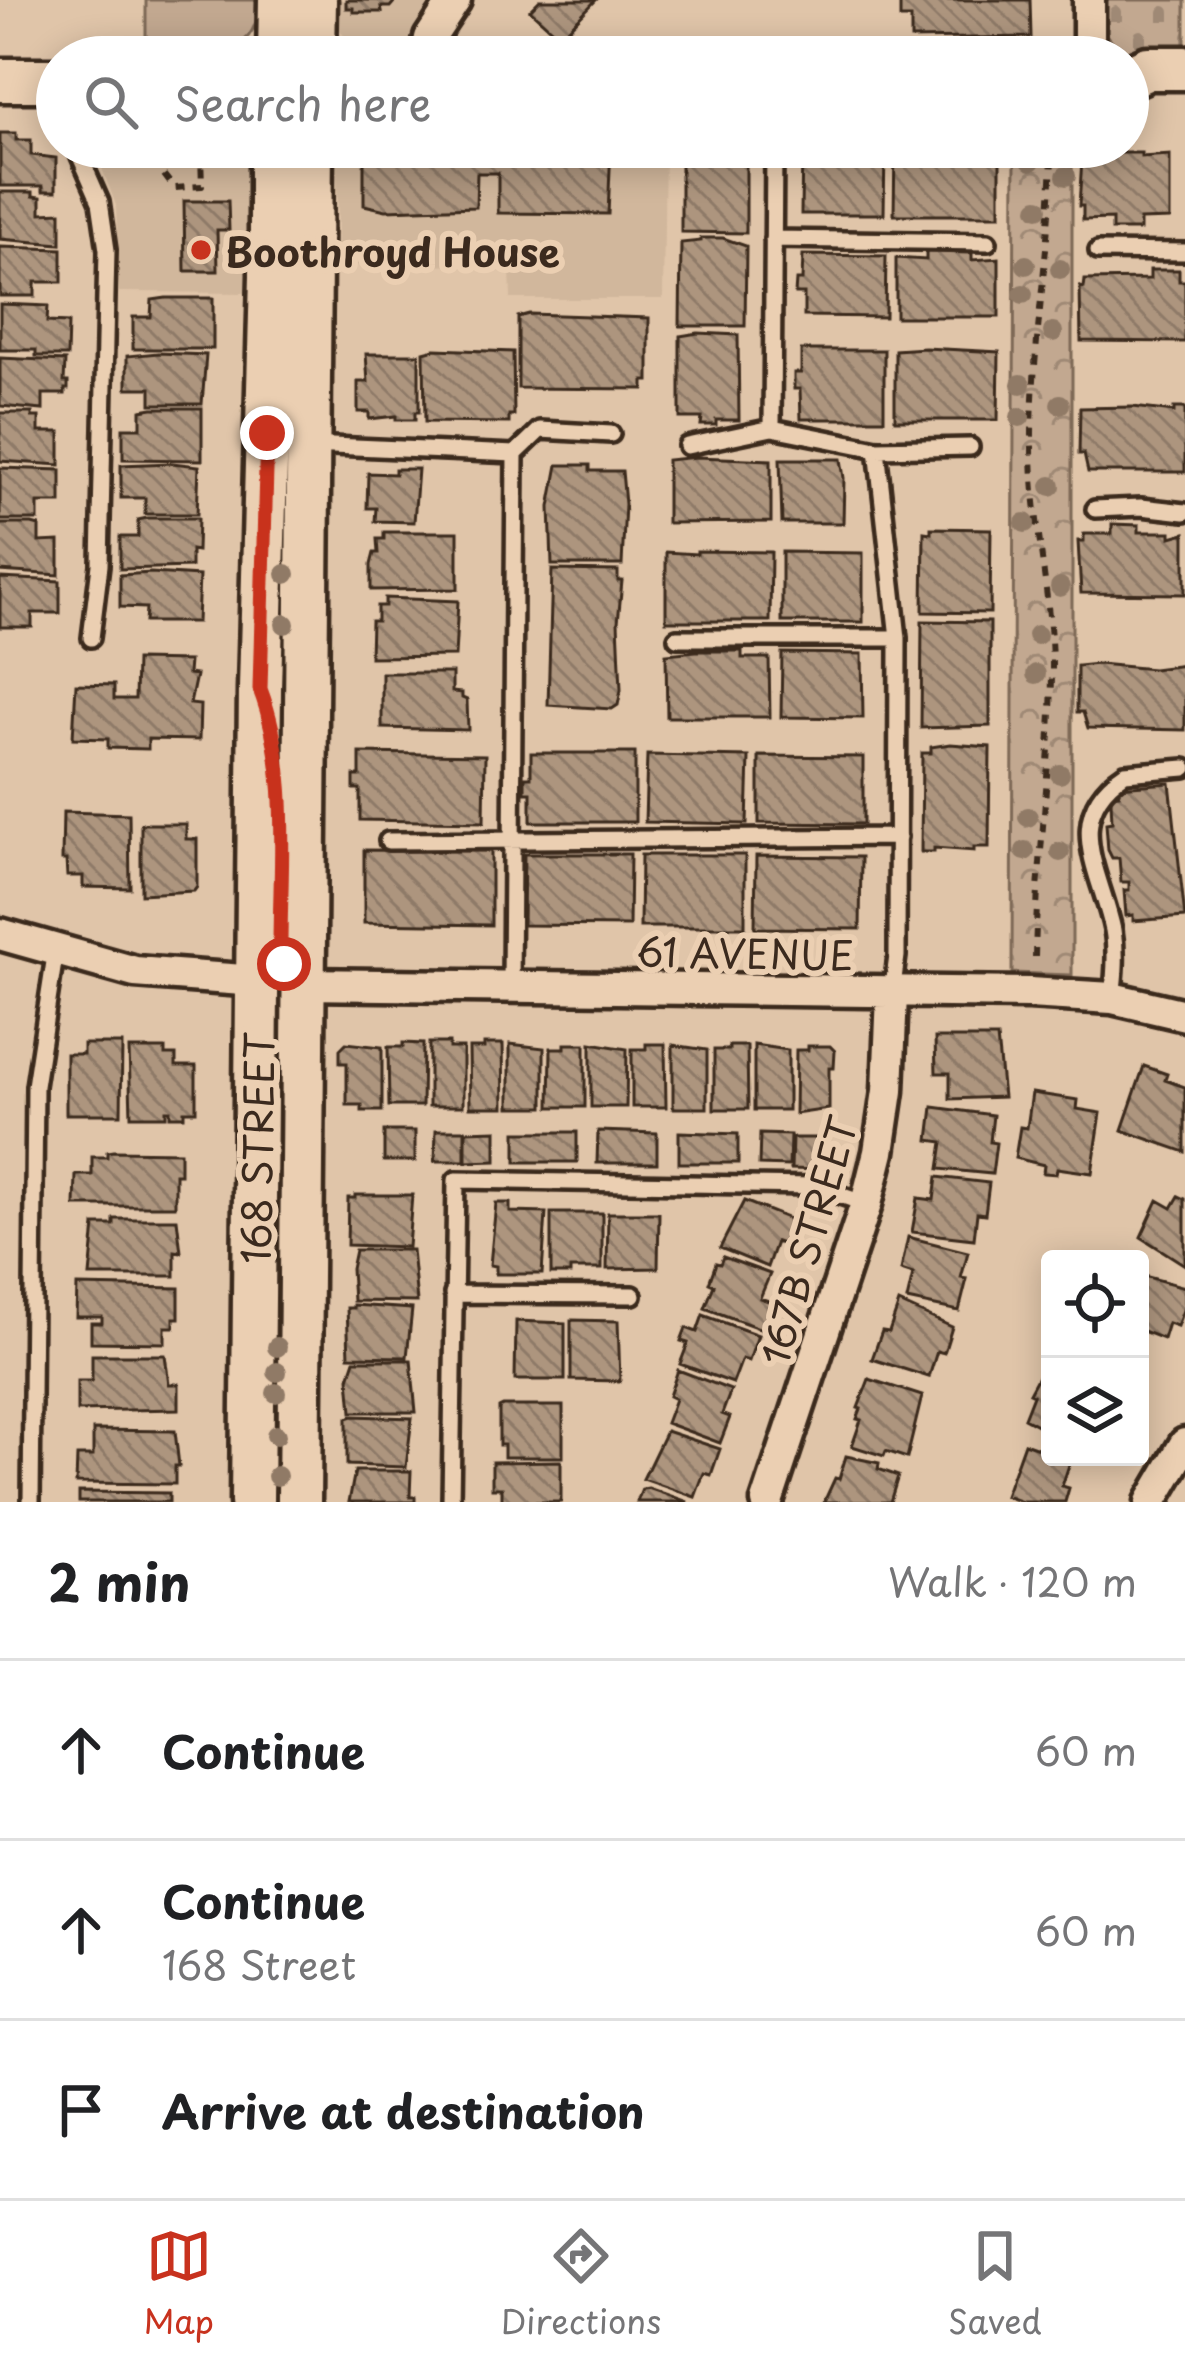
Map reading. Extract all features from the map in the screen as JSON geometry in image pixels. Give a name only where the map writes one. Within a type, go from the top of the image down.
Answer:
[{"type":"main road","points":[[279,36],[280,0]]},
{"type":"main road","points":[[314,0],[314,36]]},
{"type":"main road","points":[[1149,68],[1185,68]]},
{"type":"main road","points":[[0,80],[36,80]]},
{"type":"main road","points":[[1149,97],[1185,97]]},
{"type":"main road","name":"168 STREET","points":[[252,1502],[271,168]]},
{"type":"main road","name":"168 STREET","points":[[299,1502],[310,168]]},
{"type":"main road","points":[[260,689],[278,754],[280,948],[284,964],[302,984]]},
{"type":"main road","points":[[257,981],[276,1000],[279,1012],[281,1231],[290,1291],[300,1319]]},
{"type":"street","points":[[431,36],[455,0]]},
{"type":"street","points":[[1089,0],[1089,36]]},
{"type":"street","points":[[0,934],[135,972],[257,981]]},
{"type":"street","name":"61 AVENUE","points":[[302,984],[1112,998],[1185,1015]]},
{"type":"street","name":"167B STREET","points":[[766,1502],[866,1204],[879,1152],[888,1091],[892,994]]},
{"type":"street","points":[[1151,1502],[1185,1444]]},
{"type":"lane","points":[[85,168],[100,202],[106,250],[100,565],[91,638]]},
{"type":"lane","points":[[772,428],[774,168]]},
{"type":"lane","points":[[773,239],[988,242]]},
{"type":"lane","points":[[1098,250],[1185,252]]},
{"type":"lane","points":[[687,446],[772,428],[877,449],[970,447]]},
{"type":"lane","points":[[511,988],[515,454],[540,430],[611,434]]},
{"type":"lane","points":[[309,445],[515,454]]},
{"type":"lane","points":[[877,449],[898,638],[897,956],[892,994]]},
{"type":"lane","points":[[1095,509],[1185,512]]},
{"type":"lane","points":[[677,638],[898,638]]},
{"type":"lane","points":[[1112,998],[1116,961],[1112,928],[1091,855],[1089,822],[1105,790],[1126,773],[1185,768]]},
{"type":"lane","points":[[388,841],[898,837]]},
{"type":"lane","points":[[31,1502],[35,1086],[56,947]]},
{"type":"lane","points":[[451,1502],[456,1180],[814,1186],[866,1204]]},
{"type":"lane","points":[[453,1294],[633,1295]]},
{"type":"path","points":[[164,175],[173,188],[202,186],[201,168]]},
{"type":"path","points":[[1035,957],[1052,664],[1032,446],[1037,309],[1051,168]]},
{"type":"shaded area","points":[[333,0],[440,0],[425,36],[344,36]]},
{"type":"shaded area","points":[[102,168],[252,168],[252,293],[119,292],[116,205]]},
{"type":"shaded area","points":[[337,168],[665,168],[663,299],[511,299],[510,266],[338,265]]},
{"type":"green space","points":[[146,0],[259,0],[249,36],[146,36]]},
{"type":"green space","points":[[1103,0],[1185,0],[1185,63],[1149,59],[1149,36],[1108,36]]},
{"type":"green space","points":[[1015,168],[1072,168],[1072,975],[1012,973]]},
{"type":"building","points":[[346,0],[396,0],[390,7],[381,7],[382,12],[353,12],[346,8]]},
{"type":"building","points":[[540,0],[596,0],[561,36],[530,10]]},
{"type":"building","points":[[900,0],[1030,0],[1031,36],[911,36],[911,18],[900,18]]},
{"type":"building","points":[[0,133],[31,140],[36,168],[56,168],[56,191],[43,191],[43,186],[0,186]]},
{"type":"building","points":[[1170,155],[1170,219],[1140,220],[1140,230],[1112,230],[1112,219],[1083,220],[1083,206],[1079,206],[1081,168],[1149,168],[1149,156]]},
{"type":"building","points":[[364,168],[610,168],[608,214],[498,213],[498,173],[477,173],[476,207],[386,210],[364,205]]},
{"type":"building","points":[[681,168],[746,168],[746,233],[681,232]]},
{"type":"building","points":[[802,168],[885,168],[884,214],[801,214]]},
{"type":"building","points":[[895,168],[1000,168],[1000,215],[894,215]]},
{"type":"building","points":[[0,192],[33,192],[41,197],[41,213],[61,212],[61,244],[0,239]]},
{"type":"building","name":"Boothroyd House","points":[[184,201],[228,201],[229,230],[217,230],[218,271],[185,271]]},
{"type":"building","points":[[723,238],[746,246],[745,326],[680,326],[681,243]]},
{"type":"building","points":[[0,247],[62,249],[62,282],[35,282],[35,296],[0,296]]},
{"type":"building","points":[[926,252],[972,253],[972,260],[999,258],[999,317],[896,317],[896,258],[926,260]]},
{"type":"building","points":[[803,255],[886,256],[885,317],[804,316],[804,294],[795,294],[796,280],[802,280]]},
{"type":"building","points":[[1150,270],[1179,270],[1179,281],[1185,281],[1185,342],[1081,341],[1080,287],[1084,288],[1085,280],[1150,279]]},
{"type":"building","points":[[213,298],[213,349],[133,349],[133,317],[151,317],[152,300]]},
{"type":"building","points":[[0,304],[48,306],[47,322],[68,323],[67,356],[0,350]]},
{"type":"building","points":[[518,317],[649,318],[649,381],[644,381],[644,389],[518,388]]},
{"type":"building","points":[[738,335],[739,420],[701,425],[702,418],[680,418],[680,336]]},
{"type":"building","points":[[801,350],[884,350],[884,419],[801,419],[794,373],[801,373]]},
{"type":"building","points":[[895,350],[999,352],[998,420],[895,420]]},
{"type":"building","points":[[424,352],[513,352],[514,415],[509,415],[509,423],[425,422]]},
{"type":"building","points":[[366,354],[419,354],[415,420],[369,419],[369,412],[358,412],[358,382],[368,382]]},
{"type":"building","points":[[206,355],[202,404],[151,404],[151,388],[127,388],[127,356]]},
{"type":"building","points":[[0,358],[65,361],[68,389],[65,394],[43,394],[43,410],[0,406]]},
{"type":"building","points":[[202,408],[202,460],[123,459],[123,428],[141,428],[141,410]]},
{"type":"building","points":[[1080,408],[1174,412],[1174,408],[1185,408],[1185,472],[1088,472],[1084,454],[1079,454]]},
{"type":"building","points":[[0,413],[32,413],[39,417],[39,432],[60,432],[60,465],[0,461]]},
{"type":"building","points":[[780,459],[841,459],[843,523],[782,523]]},
{"type":"building","points":[[667,460],[771,460],[771,522],[667,523]]},
{"type":"building","points":[[121,465],[199,466],[197,514],[145,514],[145,498],[121,498]]},
{"type":"building","points":[[558,465],[622,471],[622,565],[552,565],[550,507]]},
{"type":"building","points":[[0,468],[61,470],[61,503],[38,503],[38,520],[0,520]]},
{"type":"building","points":[[395,469],[418,469],[414,522],[375,521],[376,508],[367,508],[368,473],[395,474]]},
{"type":"building","points":[[198,518],[197,551],[191,550],[191,567],[120,569],[120,537],[138,537],[138,520]]},
{"type":"building","points":[[0,524],[39,526],[39,542],[59,541],[59,575],[0,571]]},
{"type":"building","points":[[1112,524],[1139,525],[1139,532],[1171,532],[1171,537],[1185,533],[1185,594],[1081,593],[1078,541],[1084,541],[1084,534],[1112,534]]},
{"type":"building","points":[[931,528],[991,529],[990,613],[923,612],[924,532],[931,533]]},
{"type":"building","points":[[384,532],[458,532],[458,589],[371,590],[371,565],[378,553],[377,539],[384,539]]},
{"type":"building","points":[[666,552],[771,552],[770,621],[666,621]]},
{"type":"building","points":[[782,552],[863,553],[863,622],[782,622]]},
{"type":"building","points":[[552,570],[618,571],[618,581],[622,581],[618,622],[621,690],[618,705],[612,709],[548,705]]},
{"type":"building","points":[[120,575],[199,576],[197,622],[145,622],[146,608],[120,607]]},
{"type":"building","points":[[0,578],[60,581],[60,613],[32,613],[32,627],[0,627]]},
{"type":"building","points":[[385,598],[458,601],[455,656],[370,657],[371,621],[377,621],[377,606],[385,606]]},
{"type":"building","points":[[922,621],[990,622],[990,726],[921,728]]},
{"type":"building","points":[[742,651],[742,658],[769,658],[770,717],[667,717],[666,654]]},
{"type":"building","points":[[782,653],[862,654],[863,718],[781,717]]},
{"type":"building","points":[[136,660],[189,661],[188,674],[196,675],[190,704],[200,705],[199,740],[148,739],[148,749],[108,748],[108,739],[73,738],[76,684],[114,685],[114,699],[135,699]]},
{"type":"building","points":[[1185,665],[1185,730],[1088,728],[1083,712],[1077,712],[1077,666],[1153,669]]},
{"type":"building","points":[[382,673],[452,673],[452,692],[462,693],[467,700],[468,730],[382,728]]},
{"type":"building","points":[[950,744],[990,747],[989,847],[921,852],[922,753]]},
{"type":"building","points":[[360,753],[485,755],[484,822],[360,820],[360,789],[354,789],[354,776],[360,776]]},
{"type":"building","points":[[531,753],[635,753],[635,822],[531,822],[531,792],[525,792],[525,777],[531,777]]},
{"type":"building","points":[[647,755],[749,757],[747,824],[645,822]]},
{"type":"building","points":[[759,756],[863,757],[863,824],[759,823]]},
{"type":"building","points":[[1170,783],[1185,917],[1133,921],[1133,915],[1126,916],[1124,890],[1129,890],[1129,882],[1121,882],[1119,858],[1112,858],[1108,850],[1106,823],[1112,822],[1112,795],[1119,794],[1118,787]]},
{"type":"building","points":[[63,812],[129,814],[130,888],[83,887],[83,876],[67,876],[66,860],[62,860]]},
{"type":"building","points":[[141,824],[186,824],[186,839],[197,839],[194,891],[141,894]]},
{"type":"building","points":[[364,850],[491,851],[491,925],[364,923]]},
{"type":"building","points":[[524,854],[630,854],[629,926],[523,925]]},
{"type":"building","points":[[641,855],[745,855],[745,927],[640,927]]},
{"type":"building","points":[[756,856],[861,857],[860,929],[755,928]]},
{"type":"building","points":[[935,1038],[997,1038],[1003,1097],[950,1099],[950,1073],[936,1073]]},
{"type":"building","points":[[346,1043],[382,1047],[382,1111],[347,1105],[347,1063],[340,1063],[340,1049]]},
{"type":"building","points":[[403,1043],[423,1044],[422,1106],[389,1106],[388,1047],[403,1047]]},
{"type":"building","points":[[429,1043],[463,1048],[463,1106],[429,1106]]},
{"type":"building","points":[[591,1043],[627,1049],[626,1107],[591,1107]]},
{"type":"building","points":[[83,1044],[122,1044],[121,1114],[66,1114],[66,1054],[83,1054]]},
{"type":"building","points":[[484,1044],[503,1044],[504,1107],[470,1107],[469,1048],[484,1048]]},
{"type":"building","points":[[510,1044],[544,1048],[544,1107],[510,1107]]},
{"type":"building","points":[[565,1044],[585,1044],[585,1107],[550,1107],[551,1048],[565,1048]]},
{"type":"building","points":[[646,1044],[665,1044],[666,1107],[632,1107],[632,1049],[646,1049]]},
{"type":"building","points":[[673,1045],[707,1050],[707,1108],[673,1108]]},
{"type":"building","points":[[754,1045],[788,1050],[788,1110],[754,1110]]},
{"type":"building","points":[[729,1046],[747,1046],[748,1109],[714,1109],[714,1050],[729,1050]]},
{"type":"building","points":[[808,1046],[830,1046],[835,1051],[834,1068],[829,1068],[829,1109],[795,1114],[796,1050],[808,1050]]},
{"type":"building","points":[[129,1049],[165,1049],[165,1055],[176,1055],[176,1066],[196,1066],[196,1111],[184,1111],[184,1116],[170,1116],[166,1110],[166,1116],[131,1116]]},
{"type":"building","points":[[1144,1066],[1185,1087],[1185,1152],[1122,1130]]},
{"type":"building","points":[[1032,1093],[1078,1100],[1077,1109],[1101,1113],[1092,1173],[1057,1168],[1056,1174],[1043,1173],[1044,1165],[1015,1158],[1020,1127],[1027,1128]]},
{"type":"building","points":[[933,1107],[993,1115],[992,1174],[939,1169],[943,1142],[929,1140]]},
{"type":"building","points":[[436,1130],[465,1130],[465,1161],[435,1161]]},
{"type":"building","points":[[496,1130],[496,1161],[466,1162],[466,1131]]},
{"type":"building","points":[[384,1131],[415,1131],[415,1161],[384,1161]]},
{"type":"building","points":[[598,1131],[657,1133],[657,1163],[597,1163]]},
{"type":"building","points":[[516,1132],[577,1132],[577,1162],[516,1162]]},
{"type":"building","points":[[679,1132],[738,1134],[738,1163],[679,1163]]},
{"type":"building","points":[[760,1134],[790,1135],[789,1166],[759,1165]]},
{"type":"building","points":[[792,1138],[821,1138],[821,1170],[791,1169]]},
{"type":"building","points":[[113,1151],[180,1152],[175,1206],[75,1206],[76,1175],[92,1175],[92,1157],[107,1157]]},
{"type":"building","points":[[937,1177],[989,1183],[985,1214],[977,1213],[974,1239],[912,1232],[918,1198],[934,1200]]},
{"type":"building","points":[[412,1195],[408,1247],[347,1245],[348,1198]]},
{"type":"building","points":[[1179,1196],[1185,1199],[1185,1265],[1141,1237],[1158,1200],[1172,1208]]},
{"type":"building","points":[[744,1201],[797,1222],[787,1246],[776,1242],[767,1267],[720,1248]]},
{"type":"building","points":[[496,1203],[510,1203],[510,1212],[546,1213],[542,1274],[496,1274],[496,1266],[490,1265]]},
{"type":"building","points":[[551,1213],[602,1213],[602,1269],[551,1274]]},
{"type":"building","points":[[608,1213],[659,1213],[658,1268],[607,1269]]},
{"type":"building","points":[[114,1219],[177,1219],[181,1252],[175,1251],[175,1276],[90,1276],[95,1225],[114,1225]]},
{"type":"building","points":[[908,1237],[968,1252],[959,1311],[907,1300],[913,1274],[901,1270]]},
{"type":"building","points":[[355,1250],[412,1250],[417,1302],[353,1301]]},
{"type":"building","points":[[723,1257],[770,1274],[760,1298],[777,1304],[767,1331],[705,1308],[716,1263]]},
{"type":"building","points":[[1149,1277],[1185,1287],[1185,1305],[1177,1326],[1168,1323],[1163,1339],[1149,1334]]},
{"type":"building","points":[[77,1286],[179,1288],[179,1318],[174,1318],[174,1327],[165,1327],[165,1343],[91,1342],[91,1323],[102,1323],[102,1317],[76,1317]]},
{"type":"building","points":[[899,1303],[952,1327],[929,1377],[872,1359]]},
{"type":"building","points":[[347,1308],[412,1309],[407,1357],[349,1356]]},
{"type":"building","points":[[703,1315],[758,1335],[749,1361],[742,1359],[733,1383],[680,1364],[688,1343],[681,1341],[686,1328],[697,1332]]},
{"type":"building","points":[[571,1320],[618,1321],[620,1381],[571,1380]]},
{"type":"building","points":[[516,1321],[565,1323],[565,1380],[515,1380]]},
{"type":"building","points":[[92,1355],[165,1355],[169,1384],[179,1384],[179,1409],[77,1411],[77,1381],[92,1381]]},
{"type":"building","points":[[355,1360],[411,1360],[416,1412],[352,1412],[349,1378]]},
{"type":"building","points":[[678,1370],[731,1390],[722,1414],[730,1417],[720,1443],[666,1423]]},
{"type":"building","points":[[1041,1371],[1041,1427],[1024,1418],[1033,1395],[1029,1393]]},
{"type":"building","points":[[869,1379],[922,1396],[907,1458],[852,1446]]},
{"type":"building","points":[[563,1406],[563,1457],[504,1457],[504,1445],[499,1445],[499,1408]]},
{"type":"building","points":[[347,1418],[412,1418],[406,1467],[347,1465]]},
{"type":"building","points":[[93,1430],[175,1431],[179,1466],[175,1466],[175,1484],[76,1483],[77,1456],[93,1456]]},
{"type":"building","points":[[666,1431],[720,1449],[711,1475],[704,1473],[695,1497],[643,1479]]},
{"type":"building","points":[[1024,1443],[1041,1449],[1041,1466],[1069,1466],[1062,1486],[1069,1488],[1065,1502],[1022,1502],[1005,1496]]},
{"type":"building","points":[[846,1456],[879,1463],[878,1469],[898,1476],[890,1502],[824,1502],[835,1478],[839,1479]]},
{"type":"building","points":[[561,1461],[561,1502],[502,1502],[502,1488],[492,1488],[492,1462]]},
{"type":"building","points":[[355,1471],[411,1471],[410,1497],[415,1502],[349,1502]]},
{"type":"building","points":[[642,1489],[688,1502],[637,1502]]},
{"type":"building","points":[[79,1492],[169,1493],[169,1502],[79,1502]]},
{"type":"place","name":"Boothroyd House","points":[[201,250]]},
{"type":"route","points":[[267,433],[260,689],[278,754],[284,964]]}]
